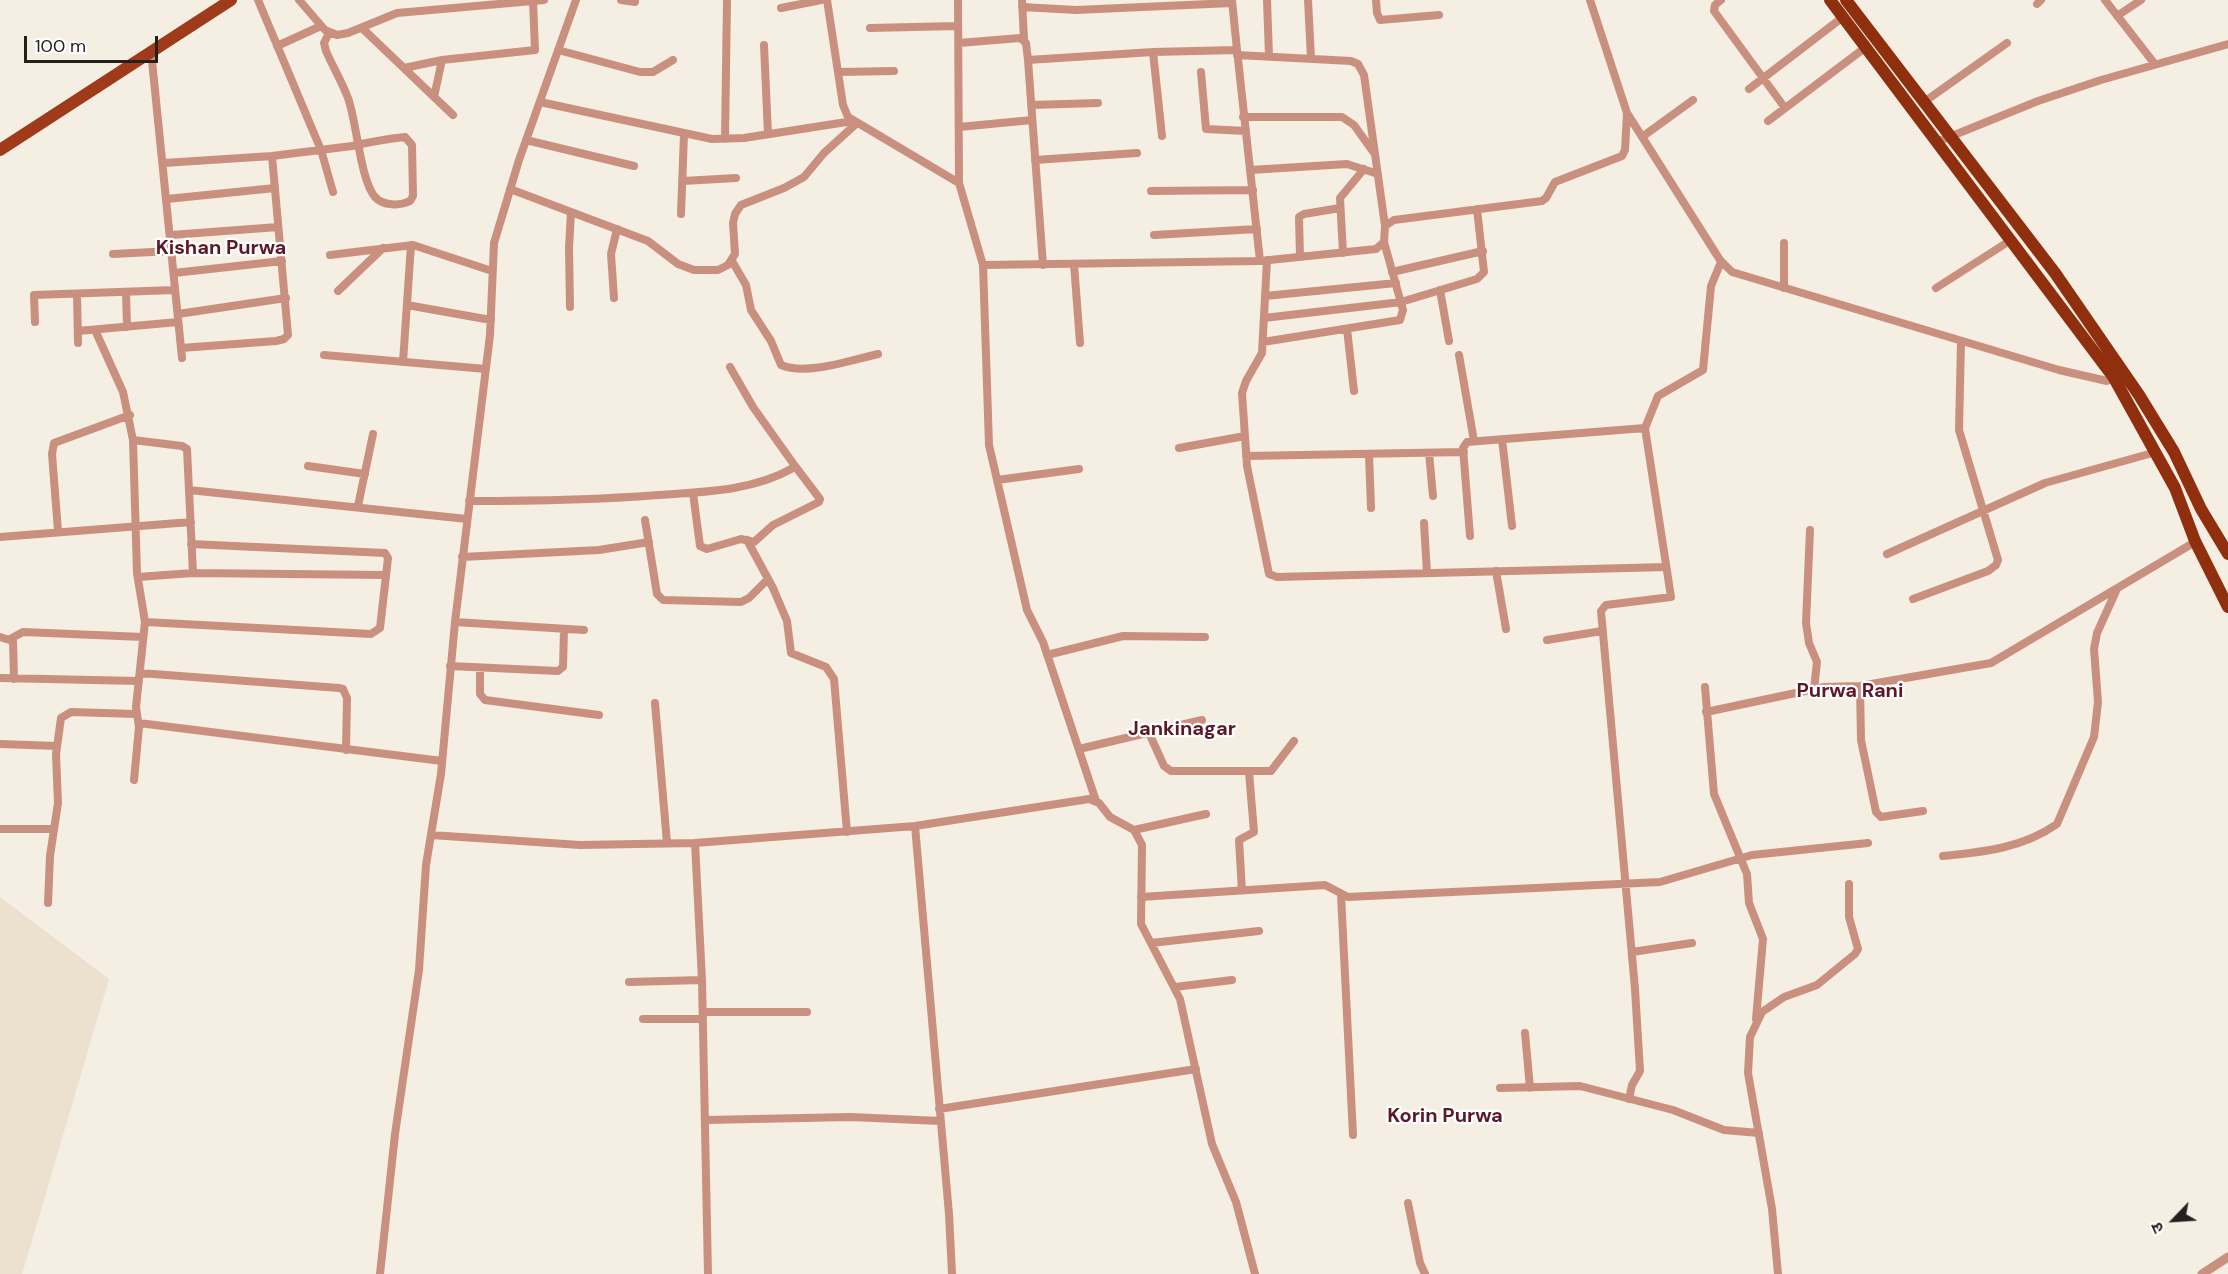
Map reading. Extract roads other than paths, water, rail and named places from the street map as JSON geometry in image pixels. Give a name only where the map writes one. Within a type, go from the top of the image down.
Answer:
[{"type":"highway","points":[[1830,0],[2011,240],[2118,375],[2174,452],[2201,509],[2228,554]]},
{"type":"highway","points":[[1846,0],[2055,273],[2118,375],[2175,488],[2195,542],[2228,607]]},
{"type":"main road","points":[[0,150],[231,0]]},
{"type":"street","points":[[258,0],[321,150],[333,192]]},
{"type":"street","points":[[299,0],[329,33],[348,33],[397,13],[469,3],[544,0]]},
{"type":"street","points":[[380,1274],[395,1134],[419,970],[426,865],[442,761],[454,622],[486,369],[496,231],[574,0]]},
{"type":"street","points":[[621,0],[635,3]]},
{"type":"street","points":[[725,139],[727,0]]},
{"type":"street","points":[[781,8],[821,0]]},
{"type":"street","points":[[827,0],[843,105],[855,122],[959,183]]},
{"type":"street","points":[[958,0],[959,183],[983,265],[987,431],[1027,610],[1047,655],[1096,801],[1110,817],[1134,830],[1142,845],[1141,924],[1180,999],[1212,1144],[1236,1202],[1255,1274]]},
{"type":"street","points":[[1267,0],[1269,56]]},
{"type":"street","points":[[1308,0],[1311,58]]},
{"type":"street","points":[[1376,0],[1380,20],[1439,15]]},
{"type":"street","points":[[1590,0],[1627,113],[1721,262],[1731,272],[1961,342],[2097,380],[2108,381],[2118,375]]},
{"type":"street","points":[[1721,0],[1715,5],[1714,11],[1785,108]]},
{"type":"street","points":[[2104,0],[2154,63]]},
{"type":"street","points":[[2117,16],[2141,0]]},
{"type":"street","points":[[404,68],[442,60],[535,50],[533,1]]},
{"type":"street","points":[[1043,265],[1022,4],[1076,10],[1232,1],[1252,190],[1264,260],[1263,342],[1258,362],[1243,387],[1246,456],[1269,574],[1277,577],[1666,567]]},
{"type":"street","points":[[1749,89],[1843,16]]},
{"type":"street","points":[[277,46],[321,26]]},
{"type":"street","points":[[870,28],[958,26]]},
{"type":"street","points":[[362,28],[453,115]]},
{"type":"street","points":[[164,163],[272,156],[321,150],[359,144],[405,137],[412,145],[412,196],[410,201],[395,205],[375,197],[370,189],[359,144],[348,99],[326,51],[324,42],[329,33]]},
{"type":"street","points":[[959,43],[1024,39]]},
{"type":"street","points":[[1924,102],[2007,43]]},
{"type":"street","points":[[1938,142],[2038,101],[2154,63],[2228,44]]},
{"type":"street","points":[[764,45],[768,134]]},
{"type":"street","points":[[1768,121],[1866,47]]},
{"type":"street","points":[[558,50],[640,72],[653,72],[673,60]]},
{"type":"street","points":[[151,51],[182,358]]},
{"type":"street","points":[[1153,51],[1162,136]]},
{"type":"street","points":[[1028,60],[1153,51],[1237,52],[1351,61],[1358,64],[1364,75],[1385,226],[1384,242],[1403,310],[1400,320],[1263,342]]},
{"type":"street","points":[[434,96],[442,60]]},
{"type":"street","points":[[838,72],[894,71]]},
{"type":"street","points":[[1201,72],[1206,129],[1246,131]]},
{"type":"street","points":[[1642,137],[1693,100]]},
{"type":"street","points":[[540,102],[684,134],[725,139],[855,122]]},
{"type":"street","points":[[1031,105],[1098,103]]},
{"type":"street","points":[[1385,226],[1394,220],[1542,201],[1555,182],[1622,156],[1625,150],[1627,113]]},
{"type":"street","points":[[1243,117],[1341,117],[1354,125],[1375,154]]},
{"type":"street","points":[[959,127],[1032,120]]},
{"type":"street","points":[[510,189],[648,241],[672,261],[694,270],[718,270],[732,261],[735,254],[733,223],[735,214],[741,205],[784,188],[804,177],[855,122]]},
{"type":"street","points":[[681,214],[684,134]]},
{"type":"street","points":[[526,140],[634,166]]},
{"type":"street","points":[[1035,160],[1137,153]]},
{"type":"street","points":[[181,348],[284,339],[288,335],[272,156]]},
{"type":"street","points":[[1250,170],[1347,164],[1378,174]]},
{"type":"street","points":[[1343,253],[1340,208],[1342,194],[1364,169]]},
{"type":"street","points":[[683,181],[736,178]]},
{"type":"street","points":[[167,199],[275,188]]},
{"type":"street","points":[[1151,191],[1252,190]]},
{"type":"street","points":[[1300,257],[1299,217],[1304,214],[1340,208]]},
{"type":"street","points":[[1264,318],[1401,302],[1483,275],[1483,251],[1477,209]]},
{"type":"street","points":[[570,307],[571,212]]},
{"type":"street","points":[[171,235],[278,227]]},
{"type":"street","points":[[614,298],[611,254],[617,229]]},
{"type":"street","points":[[1154,235],[1257,229]]},
{"type":"street","points":[[1936,288],[2011,240]]},
{"type":"street","points":[[983,265],[1264,260],[1376,249],[1384,242]]},
{"type":"street","points":[[1784,243],[1784,288]]},
{"type":"street","points":[[330,255],[411,245],[429,248],[492,271]]},
{"type":"street","points":[[403,362],[411,245]]},
{"type":"street","points":[[338,291],[385,247]]},
{"type":"street","points":[[113,254],[172,251]]},
{"type":"street","points":[[1392,272],[1483,251]]},
{"type":"street","points":[[174,273],[282,261]]},
{"type":"street","points":[[732,261],[746,285],[751,310],[771,341],[781,365],[789,368],[808,368],[878,354]]},
{"type":"street","points":[[1629,1099],[1632,1084],[1640,1071],[1632,952],[1601,611],[1604,606],[1671,597],[1645,429],[1658,396],[1703,370],[1711,286],[1721,262]]},
{"type":"street","points":[[1074,264],[1080,343]]},
{"type":"street","points":[[1265,296],[1396,283]]},
{"type":"street","points":[[35,322],[34,295],[176,290]]},
{"type":"street","points":[[1440,290],[1449,341]]},
{"type":"street","points":[[126,292],[127,327]]},
{"type":"street","points":[[77,294],[78,343]]},
{"type":"street","points":[[78,331],[127,327],[286,298]]},
{"type":"street","points":[[407,305],[491,320]]},
{"type":"street","points":[[1347,329],[1354,391]]},
{"type":"street","points":[[95,330],[123,392],[130,415],[133,440],[138,577],[145,622],[136,714],[139,723],[134,780]]},
{"type":"street","points":[[1913,599],[1988,571],[1996,565],[1998,555],[1959,430],[1961,342]]},
{"type":"street","points":[[324,355],[486,369]]},
{"type":"street","points":[[1459,355],[1474,441]]},
{"type":"street","points":[[693,493],[700,546],[707,549],[737,539],[757,541],[772,525],[819,502],[820,499],[753,407],[730,368]]},
{"type":"street","points":[[58,531],[52,454],[54,443],[130,415]]},
{"type":"street","points":[[1470,537],[1464,445],[1474,441],[1645,429]]},
{"type":"street","points":[[358,507],[373,434]]},
{"type":"street","points":[[1179,448],[1245,436]]},
{"type":"street","points":[[1502,439],[1512,526]]},
{"type":"street","points":[[133,440],[185,447],[188,453],[193,573]]},
{"type":"street","points":[[1246,456],[1464,452]]},
{"type":"street","points":[[1887,554],[1982,509],[2045,483],[2156,452]]},
{"type":"street","points":[[1429,453],[1433,496]]},
{"type":"street","points":[[1369,454],[1371,508]]},
{"type":"street","points":[[308,466],[365,474]]},
{"type":"street","points":[[469,501],[556,501],[693,493],[747,486],[795,466]]},
{"type":"street","points":[[997,480],[1079,469]]},
{"type":"street","points":[[189,490],[467,519]]},
{"type":"street","points":[[645,520],[657,594],[663,600],[741,602],[749,598],[768,579]]},
{"type":"street","points":[[0,537],[191,522]]},
{"type":"street","points":[[1424,523],[1427,573]]},
{"type":"street","points":[[1810,530],[1806,623],[1809,643],[1817,662],[1814,689]]},
{"type":"street","points":[[747,540],[787,621],[791,653],[826,667],[834,679],[847,832]]},
{"type":"street","points":[[462,557],[599,550],[649,542]]},
{"type":"street","points":[[1706,712],[1814,689],[1860,686],[1991,663],[2116,591],[2195,542]]},
{"type":"street","points":[[145,622],[371,634],[380,628],[388,558],[385,553],[191,544]]},
{"type":"street","points":[[1496,571],[1506,629]]},
{"type":"street","points":[[138,577],[193,573],[386,575]]},
{"type":"street","points":[[1943,856],[2001,849],[2048,830],[2057,824],[2065,811],[2094,737],[2098,702],[2094,649],[2097,633],[2116,591]]},
{"type":"street","points":[[454,622],[584,630]]},
{"type":"street","points":[[450,666],[558,671],[563,667],[564,629]]},
{"type":"street","points":[[1547,640],[1602,631]]},
{"type":"street","points":[[0,637],[10,639],[23,632],[143,637]]},
{"type":"street","points":[[1047,655],[1123,636],[1205,637]]},
{"type":"street","points":[[10,639],[14,644],[14,679]]},
{"type":"street","points":[[480,668],[480,694],[485,700],[599,715]]},
{"type":"street","points":[[0,678],[139,677],[339,688],[343,689],[346,698],[346,750]]},
{"type":"street","points":[[1860,686],[1861,740],[1876,812],[1881,817],[1923,811]]},
{"type":"street","points":[[1705,687],[1714,794],[1748,877],[1749,903],[1763,946],[1755,1023]]},
{"type":"street","points":[[655,703],[667,843]]},
{"type":"street","points":[[48,903],[58,803],[57,746],[61,718],[66,713],[136,714]]},
{"type":"street","points":[[1079,749],[1202,720]]},
{"type":"street","points":[[139,723],[442,761]]},
{"type":"street","points":[[1149,733],[1164,766],[1171,771],[1271,771],[1294,741]]},
{"type":"street","points":[[0,744],[57,746]]},
{"type":"street","points":[[1242,891],[1239,840],[1254,832],[1249,772]]},
{"type":"street","points":[[431,835],[574,844],[695,843],[915,826],[1089,800],[1096,801]]},
{"type":"street","points":[[1134,830],[1206,814]]},
{"type":"street","points":[[915,826],[952,1274]]},
{"type":"street","points":[[0,829],[54,829]]},
{"type":"street","points":[[695,843],[702,980],[708,1274]]},
{"type":"street","points":[[1141,897],[1325,885],[1348,897],[1626,885],[1674,880],[1740,857],[1868,843]]},
{"type":"street","points":[[1778,1274],[1772,1209],[1748,1073],[1750,1037],[1762,1012],[1784,997],[1818,985],[1855,954],[1858,949],[1849,916],[1850,884]]},
{"type":"street","points":[[1341,895],[1353,1135]]},
{"type":"street","points":[[1151,943],[1259,931]]},
{"type":"street","points":[[1632,952],[1692,943]]},
{"type":"street","points":[[629,982],[702,980]]},
{"type":"street","points":[[1175,987],[1232,980]]},
{"type":"street","points":[[643,1019],[807,1012]]},
{"type":"street","points":[[1525,1032],[1530,1088]]},
{"type":"street","points":[[939,1109],[1196,1069]]},
{"type":"street","points":[[1500,1088],[1580,1086],[1673,1110],[1724,1130],[1759,1133]]},
{"type":"street","points":[[706,1120],[851,1118],[940,1121]]},
{"type":"street","points":[[1408,1203],[1421,1267],[1425,1274]]},
{"type":"street","points":[[2202,1274],[2228,1257]]},
{"type":"district","name":"Kishan Purwa","points":[[221,249]]},
{"type":"district","name":"Purwa Rani","points":[[1850,692]]},
{"type":"district","name":"Jankinagar","points":[[1182,730]]},
{"type":"district","name":"Korin Purwa","points":[[1445,1117]]}]
